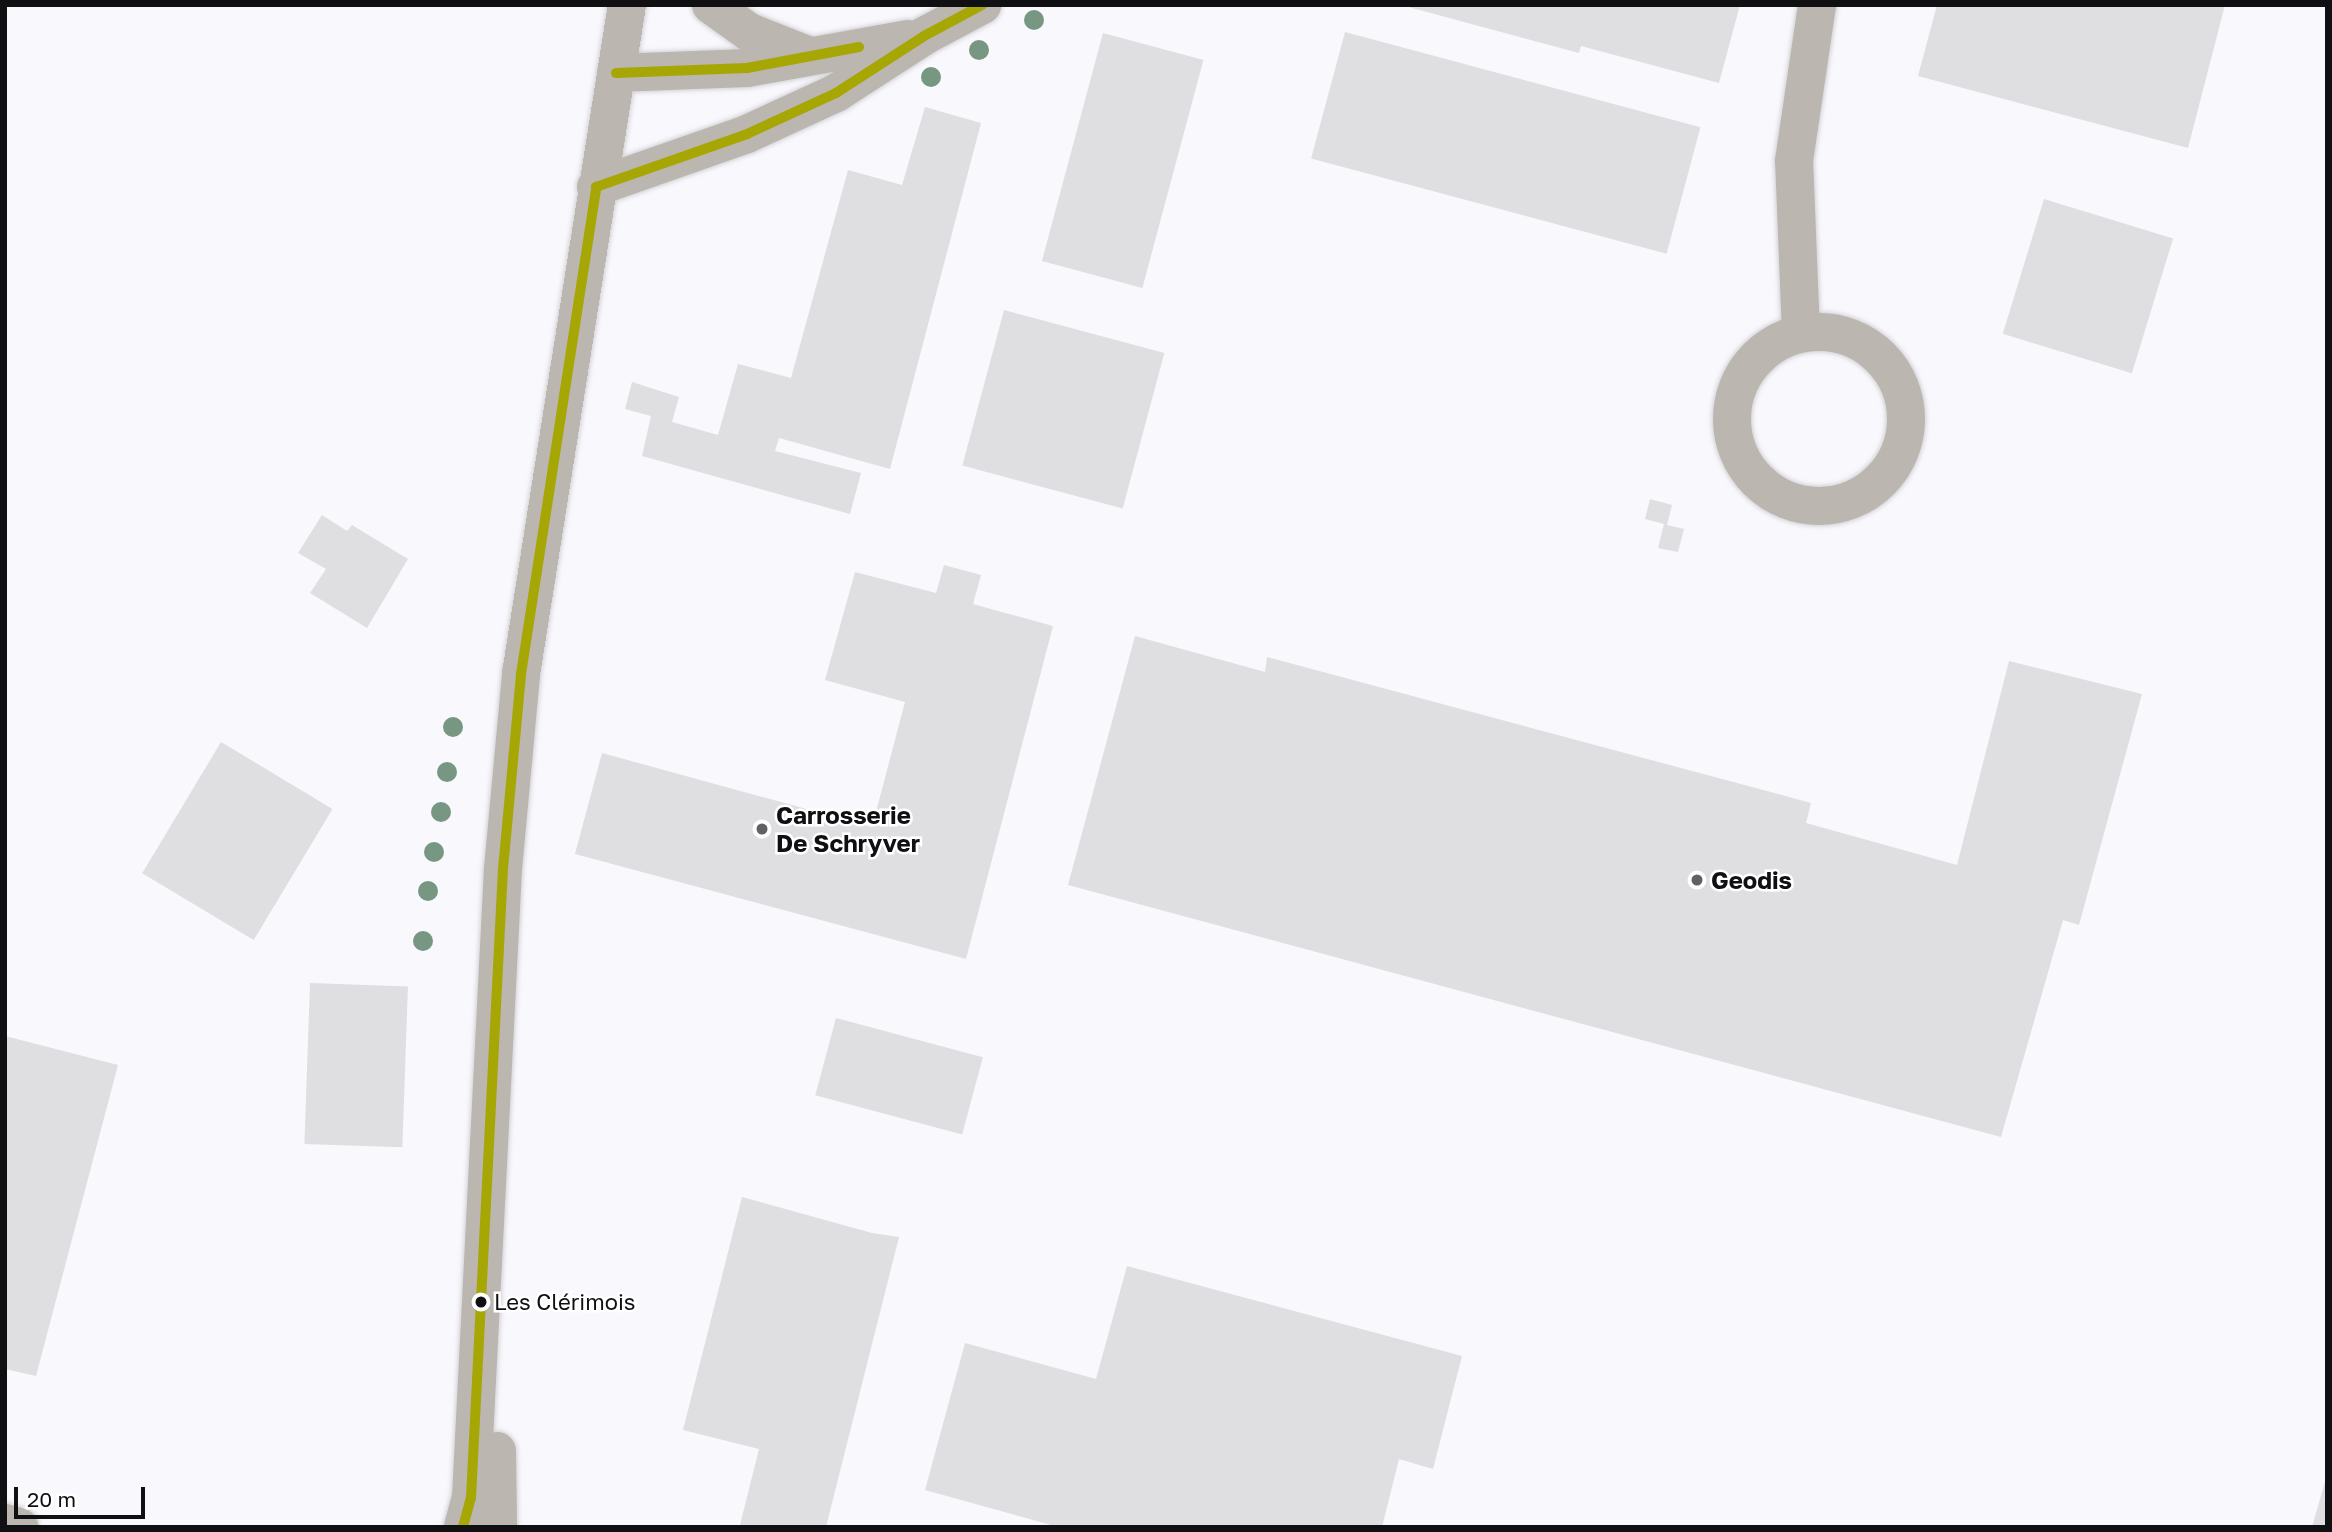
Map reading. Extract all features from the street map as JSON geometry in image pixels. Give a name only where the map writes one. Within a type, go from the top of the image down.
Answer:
[{"type":"street","points":[[463,1527],[471,1498],[503,869],[521,674],[596,187],[627,5]]},
{"type":"street","points":[[711,5],[749,32],[810,56]]},
{"type":"street","points":[[596,187],[747,134],[836,93],[924,36],[982,5]]},
{"type":"street","points":[[1801,333],[1794,161],[1817,5]]},
{"type":"street","points":[[1805,73],[1825,5]]},
{"type":"street","points":[[616,73],[747,68],[924,36]]},
{"type":"street","points":[[1830,331],[1858,341],[1882,358],[1899,382],[1907,411],[1904,440],[1892,467],[1871,489],[1845,503],[1817,506],[1790,501],[1765,488],[1746,467],[1734,441],[1732,413],[1738,385],[1753,362],[1775,343],[1801,333],[1830,331]]},
{"type":"street","points":[[491,1078],[498,1527]]},
{"type":"street","points":[[5,1523],[19,1527]]},
{"type":"building","points":[[1401,5],[1740,5],[1719,83],[1581,46],[1579,53]]},
{"type":"building","points":[[1937,5],[2225,5],[2188,148],[1918,76]]},
{"type":"building","points":[[1345,32],[1700,127],[1667,254],[1311,159]]},
{"type":"building","points":[[1103,33],[1203,60],[1142,288],[1042,261]]},
{"type":"building","points":[[925,107],[981,123],[890,469],[779,438],[775,451],[861,473],[850,514],[642,456],[651,416],[625,409],[632,382],[679,397],[672,422],[718,435],[738,364],[791,378],[848,170],[902,185]]},
{"type":"building","points":[[2044,199],[2173,238],[2132,373],[2003,334]]},
{"type":"building","points":[[1004,310],[1164,353],[1123,508],[962,466]]},
{"type":"building","points":[[1650,499],[1672,505],[1667,525],[1684,529],[1678,552],[1658,548],[1664,524],[1645,519]]},
{"type":"building","points":[[322,515],[347,531],[352,525],[408,559],[367,628],[310,593],[326,569],[298,553]]},
{"type":"building","points":[[944,565],[981,575],[973,604],[1053,626],[966,959],[575,854],[602,753],[872,827],[905,702],[825,680],[855,572],[936,593]]},
{"type":"building","points":[[1135,636],[1265,672],[1267,657],[1811,803],[1806,823],[1957,865],[2009,661],[2142,694],[2079,925],[2063,920],[2001,1137],[1068,885]]},
{"type":"building","points":[[221,742],[332,809],[254,940],[142,873]]},
{"type":"building","points":[[310,983],[408,986],[402,1147],[304,1144]]},
{"type":"building","points":[[836,1018],[983,1057],[962,1135],[815,1095]]},
{"type":"building","points":[[5,1036],[118,1065],[36,1376],[5,1369]]},
{"type":"building","points":[[742,1197],[872,1233],[899,1237],[826,1527],[740,1525],[759,1449],[683,1430]]},
{"type":"building","points":[[1127,1266],[1462,1356],[1433,1469],[1399,1459],[1382,1527],[1058,1527],[925,1490],[965,1343],[1096,1379]]},
{"type":"building","points":[[2326,1478],[2327,1527],[2312,1527]]},
{"type":"transit line","points":[[463,1527],[471,1498],[503,869],[521,674],[596,187],[747,134],[836,93],[924,36],[982,5]]},
{"type":"transit line","points":[[616,73],[747,68],[859,47]]},
{"type":"place","name":"Carrosserie De Schryver","points":[[762,829]]},
{"type":"place","name":"Geodis","points":[[1697,880]]},
{"type":"place","name":"Les Clérimois","points":[[481,1302]]}]
